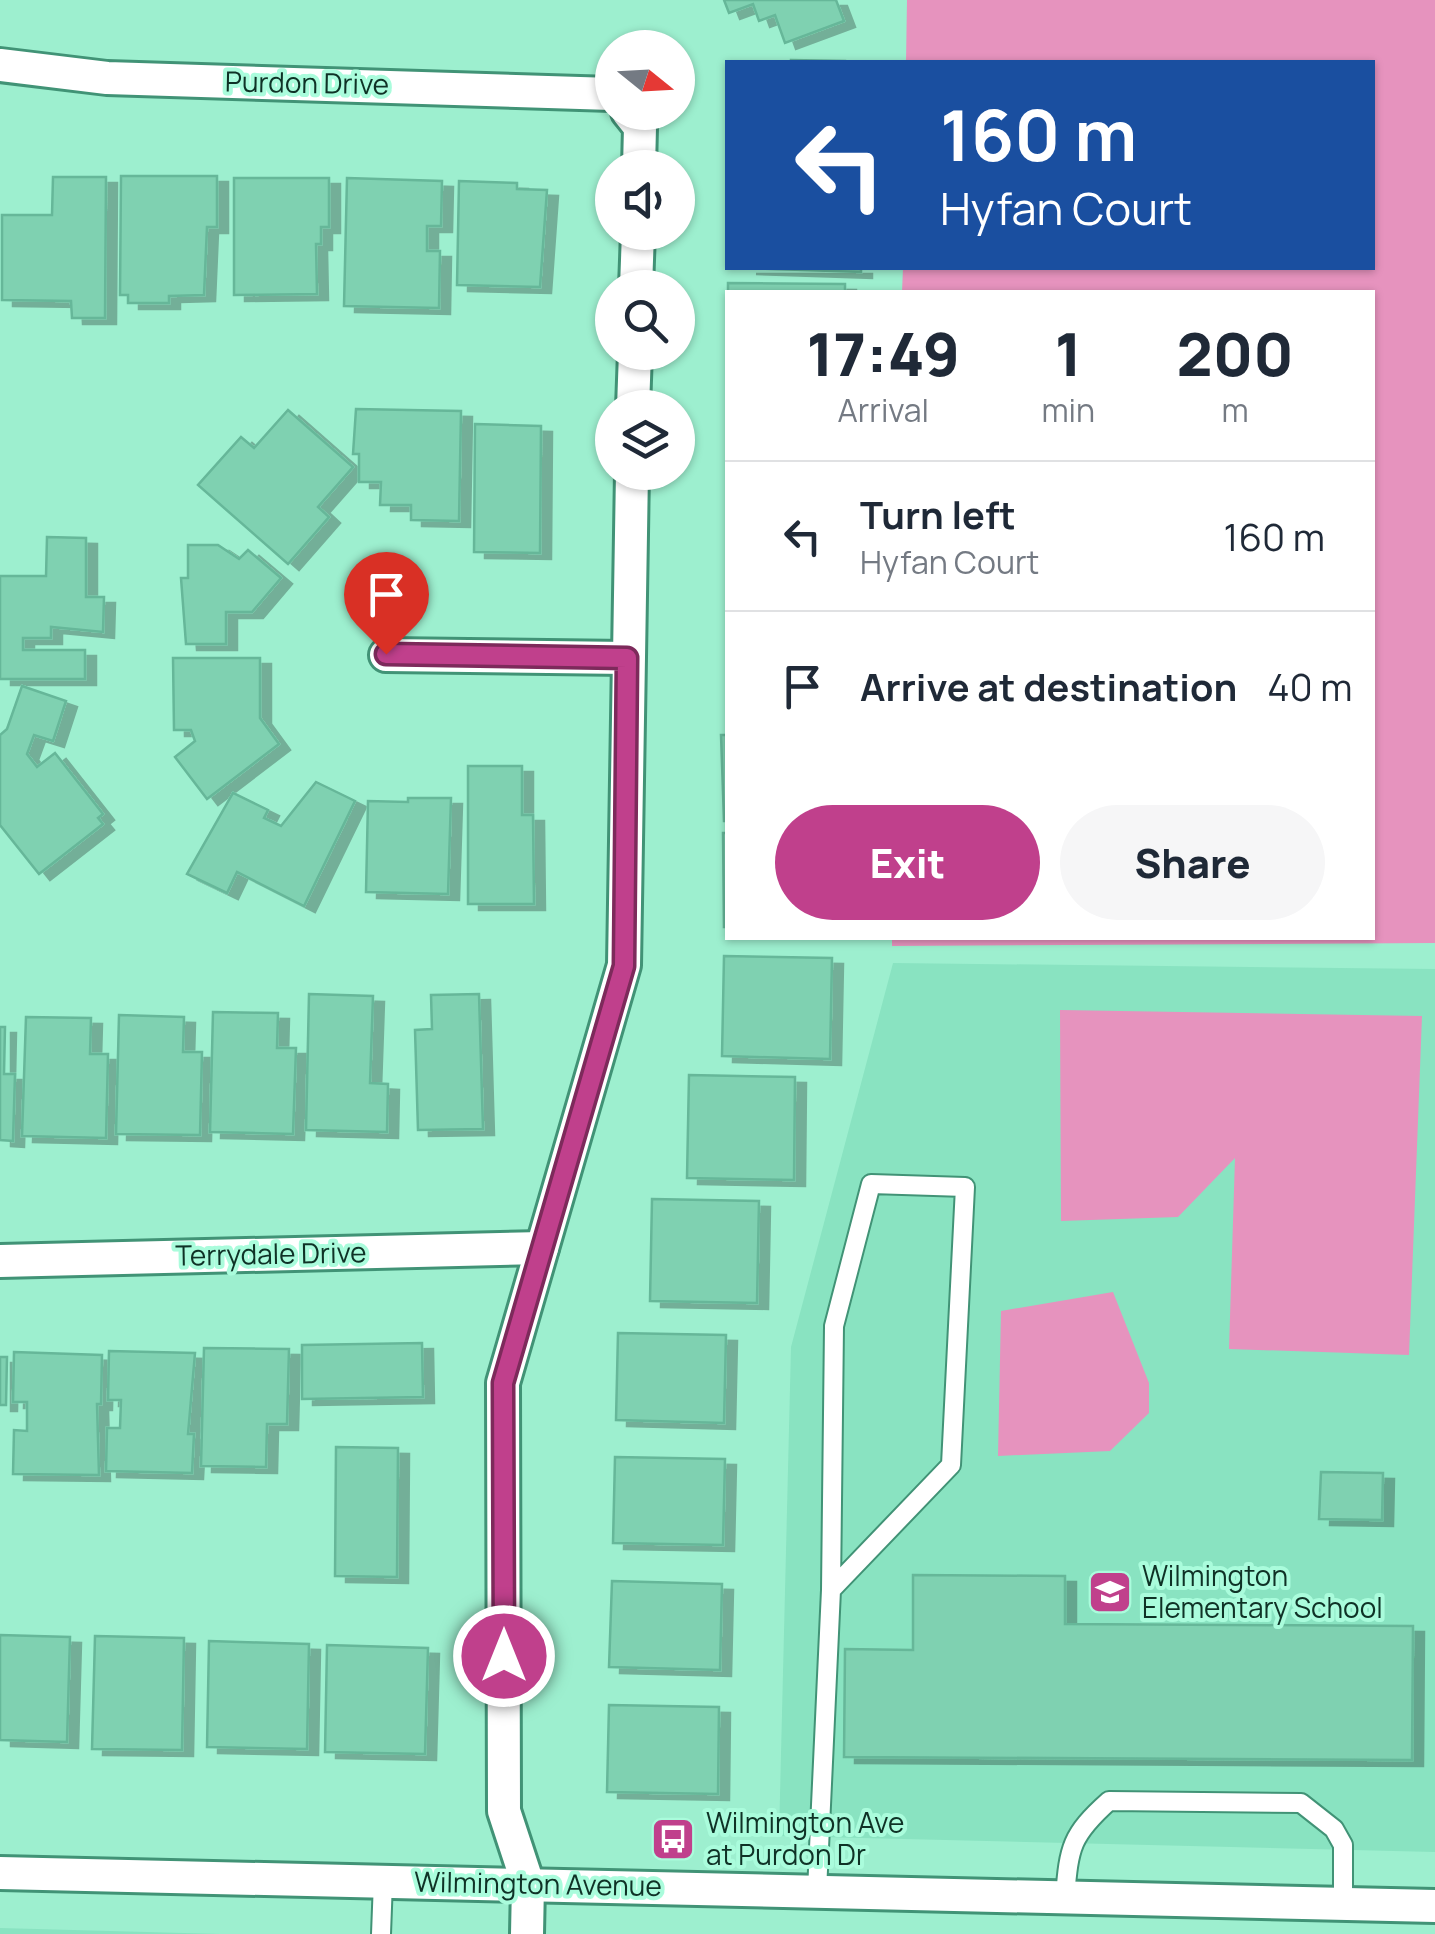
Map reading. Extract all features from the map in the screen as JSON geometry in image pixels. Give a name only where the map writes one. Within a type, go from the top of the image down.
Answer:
[{"type":"street","name":"Purdon Drive","points":[[0,65],[107,78],[595,93]]},
{"type":"street","points":[[528,1934],[528,1884],[504,1812],[503,1383],[624,966],[632,490]]},
{"type":"street","points":[[386,654],[627,658]]},
{"type":"street","name":"Terrydale Drive","points":[[0,1260],[542,1248]]},
{"type":"street","name":"Wilmington Avenue","points":[[0,1873],[1435,1906]]},
{"type":"lane","points":[[817,1891],[831,1590],[834,1326],[871,1184],[965,1186],[952,1464],[831,1590]]},
{"type":"lane","points":[[1065,1897],[1070,1846],[1082,1825],[1109,1801],[1300,1803],[1334,1829],[1343,1845],[1343,1904]]},
{"type":"lane","points":[[380,1934],[383,1881]]},
{"type":"shaded area","points":[[907,0],[1435,0],[1435,943],[892,946],[892,940],[1375,940],[1375,290],[902,290],[903,270],[1375,270],[1375,60],[906,60]]},
{"type":"shaded area","name":"Wilmington Elementary School","points":[[893,963],[1435,969],[1435,1852],[779,1836],[791,1347]]},
{"type":"shaded area","points":[[1060,1010],[1422,1016],[1409,1355],[1229,1349],[1235,1158],[1178,1217],[1061,1221]]},
{"type":"shaded area","points":[[1113,1292],[1149,1383],[1149,1413],[1110,1451],[998,1456],[1001,1311]]},
{"type":"shaded area","points":[[0,1928],[220,1934],[0,1934]]},
{"type":"building","points":[[724,0],[836,0],[844,21],[785,43],[775,15],[759,21],[753,4],[729,13]]},
{"type":"building","points":[[121,176],[217,176],[217,227],[207,227],[204,295],[169,296],[169,303],[128,303],[128,295],[120,295]]},
{"type":"building","points":[[53,177],[106,177],[105,318],[72,318],[71,301],[2,300],[2,215],[52,215]]},
{"type":"building","points":[[234,178],[329,178],[329,227],[321,227],[321,244],[316,244],[317,294],[234,295]]},
{"type":"building","points":[[347,178],[442,181],[441,226],[427,226],[427,251],[440,251],[439,308],[344,306]]},
{"type":"building","points":[[459,181],[517,183],[517,189],[547,190],[540,287],[457,285]]},
{"type":"building","points":[[728,283],[845,284],[845,290],[728,290]]},
{"type":"building","points":[[356,409],[461,411],[459,521],[411,520],[411,505],[380,505],[381,482],[359,482],[359,454],[353,454]]},
{"type":"building","points":[[288,410],[353,467],[318,507],[329,517],[288,564],[198,485],[241,437],[254,448]]},
{"type":"building","points":[[475,424],[541,426],[540,553],[474,552]]},
{"type":"building","points":[[47,537],[86,538],[86,597],[104,597],[103,632],[51,627],[51,638],[23,638],[23,650],[85,650],[85,679],[0,679],[0,576],[46,576]]},
{"type":"building","points":[[188,545],[218,545],[239,559],[248,550],[281,578],[252,612],[226,612],[226,644],[186,644],[181,578],[188,578]]},
{"type":"building","points":[[173,658],[260,658],[260,718],[279,744],[207,799],[175,757],[195,741],[191,730],[174,730]]},
{"type":"building","points":[[22,686],[66,701],[53,741],[34,735],[27,754],[37,767],[55,753],[103,814],[98,818],[103,824],[39,874],[0,825],[0,735],[7,729]]},
{"type":"building","points":[[721,735],[725,735],[724,821]]},
{"type":"building","points":[[468,766],[522,766],[522,815],[533,815],[534,904],[468,904]]},
{"type":"building","points":[[316,782],[355,801],[304,906],[237,872],[227,893],[187,874],[233,793],[268,810],[264,818],[281,826]]},
{"type":"building","points":[[408,798],[451,798],[448,894],[366,892],[368,801],[408,802]]},
{"type":"building","points":[[723,833],[725,833],[725,927]]},
{"type":"building","points":[[724,956],[832,958],[830,1059],[722,1056]]},
{"type":"building","points":[[309,994],[373,996],[370,1083],[388,1084],[387,1132],[306,1130]]},
{"type":"building","points":[[479,994],[483,1129],[418,1130],[415,1030],[432,1029],[431,995]]},
{"type":"building","points":[[213,1012],[278,1013],[277,1048],[296,1048],[293,1134],[210,1132]]},
{"type":"building","points":[[119,1015],[184,1017],[183,1052],[202,1052],[200,1135],[116,1134]]},
{"type":"building","points":[[26,1017],[91,1018],[90,1054],[108,1054],[106,1138],[22,1136]]},
{"type":"building","points":[[0,1027],[5,1027],[4,1074],[15,1074],[13,1141],[0,1140]]},
{"type":"building","points":[[689,1075],[795,1077],[794,1180],[687,1178]]},
{"type":"building","points":[[652,1199],[759,1201],[757,1303],[650,1301]]},
{"type":"building","points":[[618,1333],[726,1335],[724,1423],[616,1420]]},
{"type":"building","points":[[422,1343],[423,1397],[302,1399],[302,1345]]},
{"type":"building","points":[[204,1348],[289,1349],[287,1424],[267,1424],[266,1467],[201,1466]]},
{"type":"building","points":[[109,1351],[195,1353],[188,1434],[194,1434],[192,1473],[106,1471],[107,1428],[120,1428],[121,1400],[108,1400]]},
{"type":"building","points":[[14,1352],[102,1355],[101,1404],[97,1404],[99,1475],[13,1474],[14,1430],[27,1431],[27,1402],[13,1402]]},
{"type":"building","points":[[0,1357],[7,1357],[6,1405],[0,1405]]},
{"type":"building","points":[[336,1447],[398,1448],[397,1577],[335,1576]]},
{"type":"building","points":[[615,1457],[725,1459],[723,1545],[613,1543]]},
{"type":"building","points":[[1321,1472],[1383,1473],[1382,1520],[1319,1519]]},
{"type":"building","points":[[913,1575],[1065,1576],[1065,1624],[1413,1626],[1412,1760],[844,1757],[845,1649],[913,1650]]},
{"type":"building","points":[[612,1581],[722,1584],[720,1670],[609,1667]]},
{"type":"building","points":[[0,1635],[70,1637],[67,1742],[0,1740]]},
{"type":"building","points":[[95,1636],[184,1638],[182,1750],[92,1749]]},
{"type":"building","points":[[209,1641],[309,1644],[307,1749],[207,1747]]},
{"type":"building","points":[[327,1645],[428,1648],[425,1754],[325,1752]]},
{"type":"building","points":[[609,1705],[719,1707],[718,1794],[607,1792]]},
{"type":"place","name":"Wilmington Elementary School","points":[[1110,1592]]},
{"type":"place","name":"Wilmington Ave at Purdon Dr","points":[[673,1839]]},
{"type":"route","points":[[386,654],[627,658],[624,966],[503,1383],[504,1656]]}]
